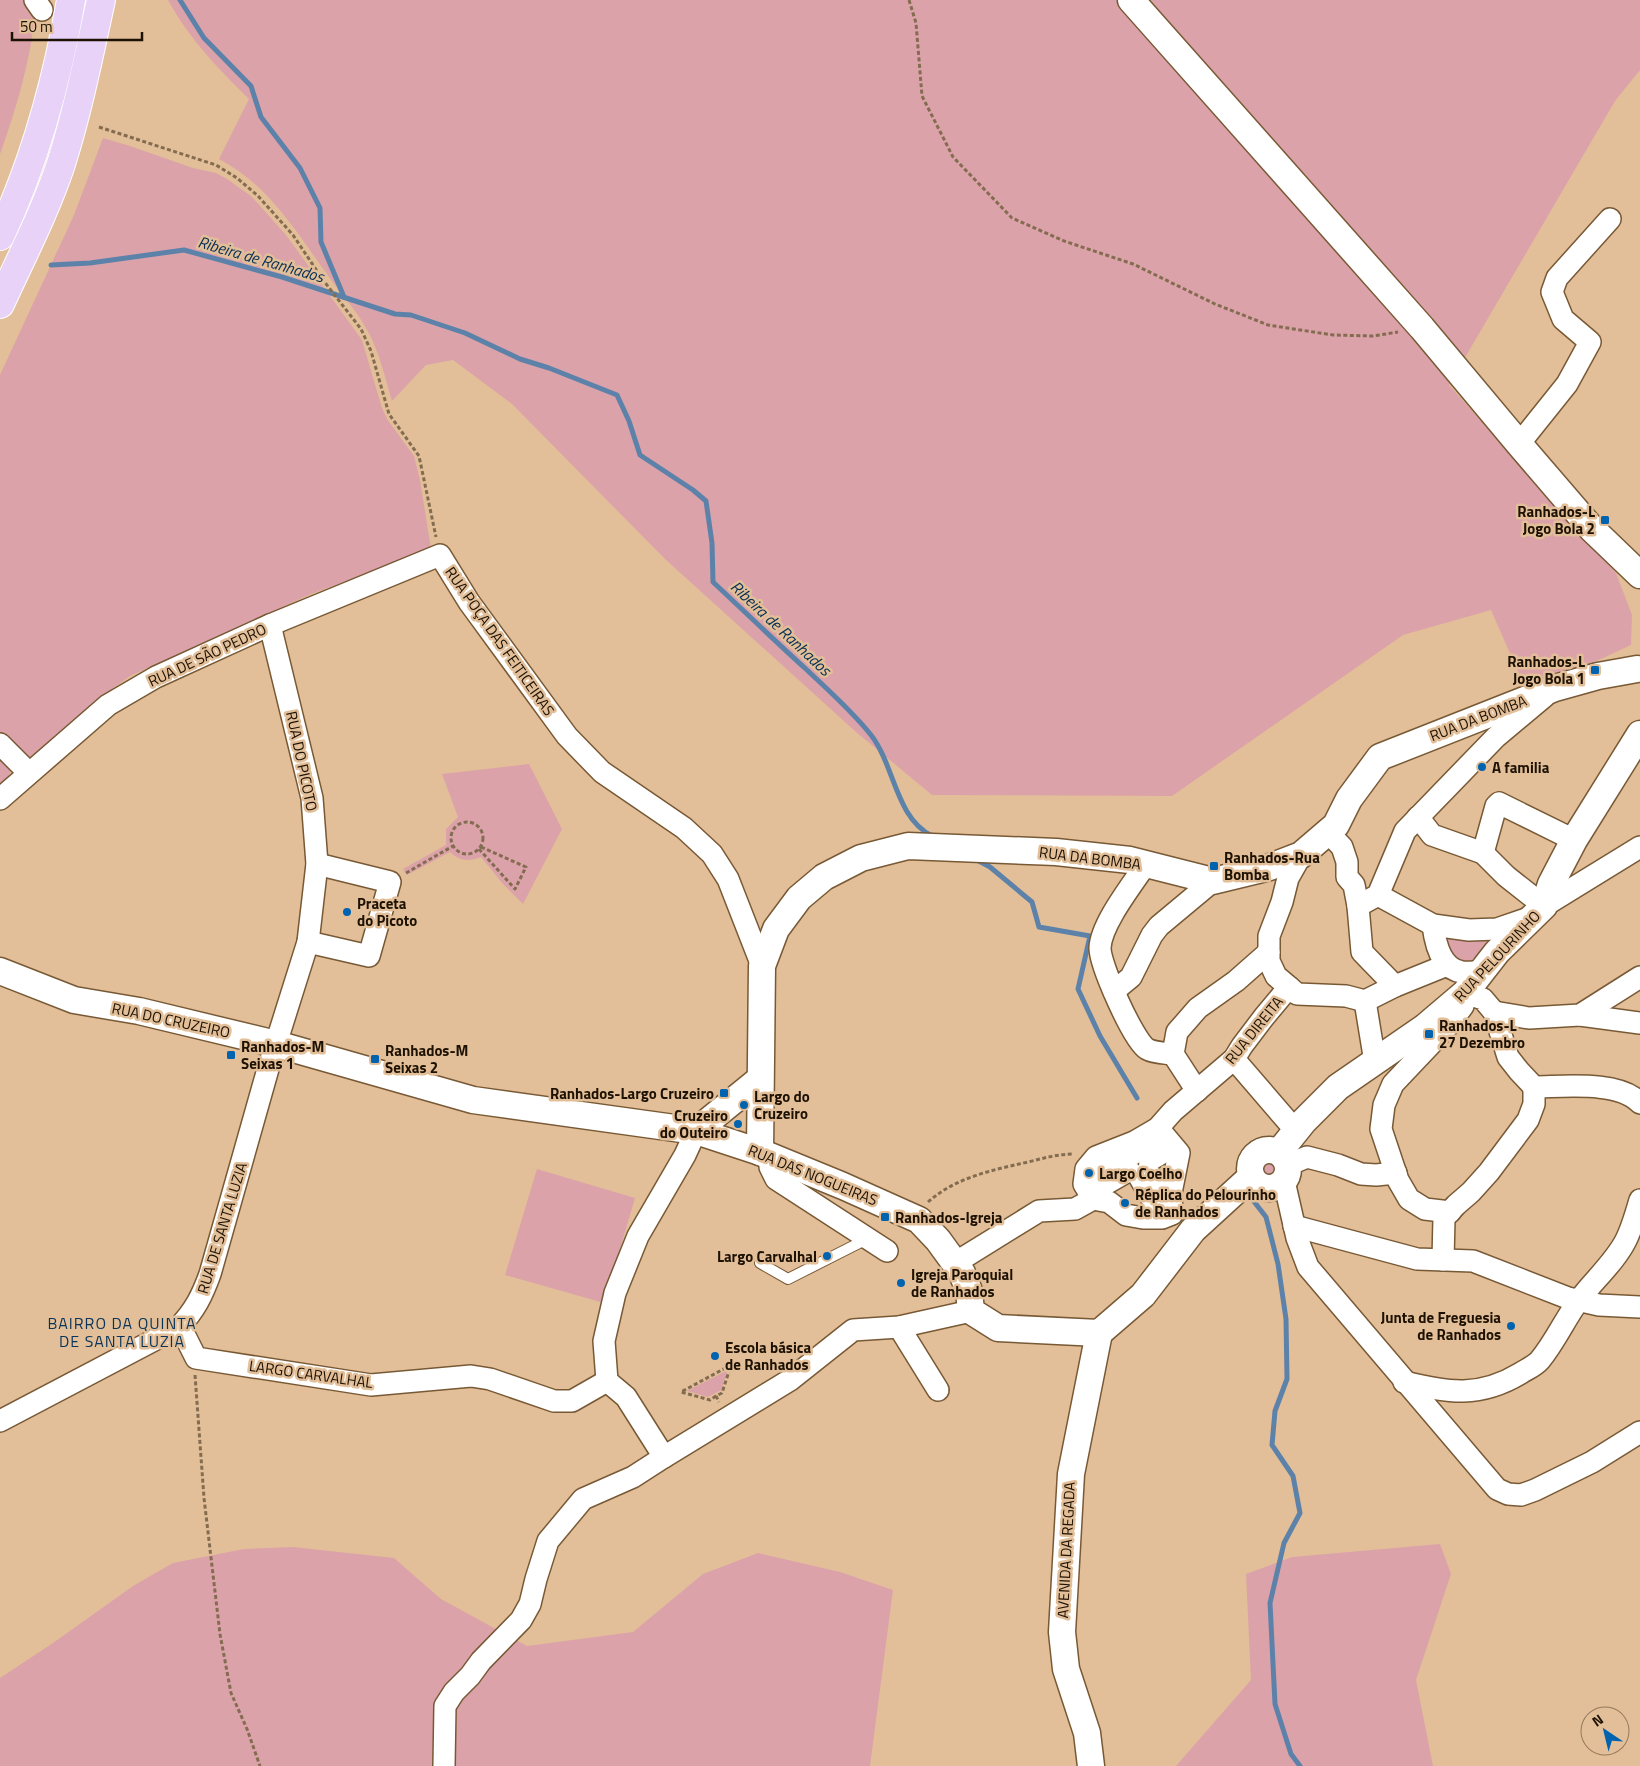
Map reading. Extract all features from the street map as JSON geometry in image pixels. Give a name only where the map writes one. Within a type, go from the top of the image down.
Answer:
[{"type":"main road","points":[[0,236],[16,202],[46,114],[64,43],[71,0]]},
{"type":"main road","points":[[0,304],[39,221],[61,165],[77,109],[101,0]]},
{"type":"street","points":[[1130,0],[1422,328],[1592,528],[1640,575]]},
{"type":"street","points":[[1519,444],[1567,384],[1590,342],[1563,319],[1552,292],[1557,278],[1610,219]]},
{"type":"street","name":"RUA DE SÃO PEDRO","points":[[0,799],[108,705],[156,678],[270,625],[440,555]]},
{"type":"street","name":"RUA POÇA DAS FEITICEIRAS","points":[[440,555],[470,602],[567,736],[602,772],[684,828],[712,854],[728,879],[762,966]]},
{"type":"street","name":"RUA DO PICOTO","points":[[270,625],[312,798],[317,864],[308,942],[276,1044]]},
{"type":"street","name":"RUA DA BOMBA","points":[[766,1155],[760,1079],[762,966],[776,930],[799,898],[824,877],[861,858],[908,846],[1056,852],[1130,860],[1213,881],[1270,867],[1301,856],[1336,825],[1349,800],[1380,757],[1555,688],[1639,667]]},
{"type":"street","points":[[1358,906],[1378,895],[1405,831],[1496,737],[1555,688]]},
{"type":"street","name":"RUA PELOURINHO","points":[[1284,1166],[1296,1131],[1304,1121],[1338,1087],[1425,1027],[1465,993],[1497,952],[1538,911],[1574,840],[1640,734]]},
{"type":"street","points":[[0,744],[29,773]]},
{"type":"street","points":[[1483,853],[1496,806],[1500,803],[1574,840]]},
{"type":"street","points":[[1418,817],[1432,835],[1483,853],[1506,876],[1525,890],[1538,911]]},
{"type":"street","points":[[1328,832],[1342,847],[1347,862],[1347,878],[1354,886],[1358,906],[1362,952],[1395,986]]},
{"type":"street","points":[[1378,895],[1433,926],[1469,930],[1496,929],[1538,911],[1640,847]]},
{"type":"street","points":[[1289,987],[1276,976],[1269,961],[1269,936],[1282,902],[1288,878],[1301,856]]},
{"type":"street","points":[[308,942],[369,956],[390,882],[317,864]]},
{"type":"street","points":[[1146,864],[1105,927],[1100,948],[1105,969],[1124,1015],[1146,1048],[1173,1054]]},
{"type":"street","points":[[1114,991],[1131,977],[1152,935],[1159,926],[1213,881]]},
{"type":"street","points":[[1433,926],[1435,944],[1447,965],[1460,972],[1482,971]]},
{"type":"street","points":[[1197,1090],[1173,1054],[1177,1032],[1198,1008],[1236,981],[1269,952]]},
{"type":"street","points":[[1375,1062],[1365,1001],[1395,986],[1447,965]]},
{"type":"street","name":"RUA DO CRUZEIRO","points":[[0,971],[74,1000],[140,1012],[276,1044],[473,1100],[696,1131]]},
{"type":"street","points":[[1580,1016],[1640,977]]},
{"type":"street","name":"RUA DIREITA","points":[[1096,1157],[1134,1142],[1158,1128],[1173,1111],[1234,1059],[1264,1017],[1289,987],[1297,994],[1346,996],[1365,1001]]},
{"type":"street","points":[[1450,1212],[1425,1209],[1409,1198],[1396,1173],[1381,1129],[1384,1105],[1393,1084],[1464,1006],[1465,993],[1483,998],[1494,1012],[1508,1056],[1519,1072],[1534,1087],[1576,1085],[1616,1090],[1636,1098],[1640,1103]]},
{"type":"street","points":[[1494,1012],[1529,1018],[1580,1016],[1640,1023]]},
{"type":"street","name":"RUA DE SANTA LUZIA","points":[[0,1420],[179,1327],[191,1314],[201,1298],[210,1274],[276,1044]]},
{"type":"street","points":[[1234,1059],[1296,1131]]},
{"type":"street","points":[[664,1458],[626,1397],[607,1381],[604,1341],[615,1292],[638,1236],[685,1155],[696,1131],[760,1079]]},
{"type":"street","points":[[1443,1260],[1444,1218],[1488,1172],[1528,1120],[1534,1104],[1534,1087]]},
{"type":"street","points":[[1158,1128],[1179,1153],[1172,1193],[1172,1214]]},
{"type":"street","name":"RUA DAS NOGUEIRAS","points":[[696,1131],[766,1155],[914,1216],[938,1240],[955,1263],[967,1284],[971,1311]]},
{"type":"street","points":[[955,1263],[1039,1211],[1075,1209],[1094,1197],[1101,1192],[1100,1190],[1133,1171],[1152,1204],[1165,1196],[1147,1165],[1162,1156],[1155,1144],[1100,1176],[1098,1173],[1087,1180],[1094,1197]]},
{"type":"street","points":[[766,1155],[776,1179],[887,1250]]},
{"type":"street","points":[[1096,1157],[1086,1169],[1084,1184],[1094,1197],[1109,1202],[1126,1215],[1143,1218],[1162,1218],[1172,1214]]},
{"type":"street","points":[[1284,1166],[1307,1158],[1338,1165],[1360,1174],[1396,1173]]},
{"type":"street","points":[[444,1766],[445,1706],[454,1692],[470,1676],[481,1661],[521,1620],[530,1604],[548,1540],[584,1499],[633,1477],[790,1380],[853,1330],[899,1327],[971,1311],[998,1328],[1099,1333],[1143,1295],[1193,1230],[1251,1177],[1260,1186],[1266,1188],[1279,1186],[1284,1166]]},
{"type":"street","points":[[1284,1166],[1294,1226],[1308,1267],[1497,1489],[1508,1494],[1521,1495],[1535,1490],[1592,1462],[1640,1432]]},
{"type":"street","points":[[1404,1382],[1432,1389],[1458,1392],[1489,1388],[1513,1378],[1539,1362],[1557,1337],[1579,1300],[1626,1240],[1640,1200]]},
{"type":"street","points":[[1172,1214],[1193,1230]]},
{"type":"street","points":[[1294,1226],[1417,1259],[1473,1261],[1568,1298],[1599,1304],[1640,1307]]},
{"type":"street","points":[[179,1327],[196,1358]]},
{"type":"street","points":[[899,1327],[938,1390]]},
{"type":"street","name":"AVENIDA DA REGADA","points":[[1092,1766],[1087,1732],[1066,1669],[1062,1632],[1071,1474],[1099,1333]]},
{"type":"street","name":"LARGO CARVALHAL","points":[[196,1358],[371,1385],[471,1376],[490,1379],[554,1401],[572,1401],[607,1381]]},
{"type":"lane","points":[[760,1263],[788,1279],[868,1239]]},
{"type":"path","points":[[909,0],[916,23],[922,96],[953,156],[1012,218],[1064,241],[1133,264],[1215,304],[1268,325],[1333,335],[1373,336],[1422,328]]},
{"type":"path","name":"RUA POÇA DAS FEITICEIRAS","points":[[99,128],[216,165],[237,178],[258,196],[293,235],[323,280],[361,329],[370,351],[389,414],[419,456],[440,555]]},
{"type":"path","points":[[470,822],[479,826],[484,837],[480,848],[472,854],[461,853],[453,846],[453,831],[460,824],[470,822]]},
{"type":"path","points":[[390,882],[453,846]]},
{"type":"path","points":[[480,848],[526,867],[515,889],[480,848]]},
{"type":"path","points":[[914,1216],[941,1192],[968,1177],[1052,1156],[1081,1154],[1096,1157]]},
{"type":"path","points":[[196,1358],[194,1360],[204,1498],[220,1634],[231,1693],[247,1729],[260,1766]]},
{"type":"path","points":[[731,1365],[722,1393],[717,1398],[710,1400],[681,1392],[706,1378],[731,1365]]},
{"type":"shaded area","points":[[0,0],[30,0],[36,8],[31,45],[22,82],[0,154]]},
{"type":"shaded area","points":[[168,0],[1640,0],[1640,70],[1615,101],[1449,385],[1616,573],[1632,615],[1631,645],[1560,678],[1526,690],[1491,610],[1403,635],[1172,796],[932,795],[856,732],[665,559],[512,404],[453,360],[426,365],[392,401],[375,346],[354,309],[281,211],[253,182],[219,159],[249,99],[215,64],[185,28]]},
{"type":"shaded area","points":[[103,138],[193,168],[216,173],[251,196],[286,235],[362,340],[382,408],[387,419],[414,456],[420,480],[431,549],[311,594],[130,676],[98,699],[27,762],[0,735],[0,375],[74,215]]},
{"type":"shaded area","points":[[0,756],[9,768],[10,774],[0,786]]},
{"type":"shaded area","points":[[529,764],[562,829],[523,904],[503,884],[481,857],[464,860],[450,852],[407,875],[403,869],[446,845],[446,829],[458,817],[442,774]]},
{"type":"shaded area","points":[[1492,936],[1496,947],[1477,956],[1459,968],[1440,937]]},
{"type":"shaded area","points":[[1270,1159],[1277,1162],[1280,1169],[1277,1176],[1270,1179],[1263,1176],[1260,1169],[1263,1162]]},
{"type":"shaded area","points":[[537,1169],[635,1198],[604,1303],[505,1275]]},
{"type":"shaded area","points":[[728,1370],[721,1390],[708,1397],[687,1391]]},
{"type":"shaded area","points":[[1440,1544],[1451,1574],[1416,1680],[1433,1766],[1176,1766],[1251,1680],[1246,1574],[1292,1557]]},
{"type":"shaded area","points":[[293,1547],[394,1558],[441,1599],[527,1646],[633,1632],[703,1574],[758,1553],[840,1572],[893,1590],[870,1766],[0,1766],[0,1678],[133,1586],[173,1563],[244,1549]]},
{"type":"waterway","name":"Ribeira de Ranhados","points":[[180,0],[204,38],[251,86],[261,117],[300,168],[320,208],[321,242],[344,297]]},
{"type":"waterway","name":"Ribeira de Ranhados","points":[[51,265],[90,263],[184,250],[282,277],[395,314],[411,315],[465,333],[520,359],[549,368],[617,395],[629,421],[640,455],[693,490],[706,501],[712,543],[713,582],[832,693],[864,726],[879,747],[910,817],[932,836]]},
{"type":"waterway","name":"Ribeira de Ranhados","points":[[977,860],[990,867],[1032,902],[1039,927],[1090,936],[1078,989],[1100,1036],[1137,1098]]},
{"type":"waterway","name":"Ribeira de Ranhados","points":[[1252,1199],[1266,1217],[1278,1264],[1286,1319],[1287,1379],[1275,1411],[1272,1445],[1293,1476],[1300,1513],[1284,1543],[1270,1603],[1275,1704],[1291,1754],[1300,1766]]},
{"type":"place","name":"Ranhados-L Jogo Bola 2","points":[[1605,520]]},
{"type":"place","name":"Ranhados-L Jogo Bola 1","points":[[1595,670]]},
{"type":"place","name":"A familia","points":[[1482,767]]},
{"type":"place","name":"Ranhados-Rua Bomba","points":[[1214,866]]},
{"type":"place","name":"Praceta do Picoto","points":[[347,912]]},
{"type":"place","name":"Ranhados-L 27 Dezembro","points":[[1429,1034]]},
{"type":"place","name":"Ranhados-M Seixas 1","points":[[231,1055]]},
{"type":"place","name":"Ranhados-M Seixas 2","points":[[375,1059]]},
{"type":"place","name":"Ranhados-Largo Cruzeiro","points":[[724,1093]]},
{"type":"place","name":"Largo do Cruzeiro","points":[[744,1105]]},
{"type":"place","name":"Cruzeiro do Outeiro","points":[[738,1124]]},
{"type":"place","name":"Largo Coelho","points":[[1089,1173]]},
{"type":"place","name":"Réplica do Pelourinho de Ranhados","points":[[1125,1203]]},
{"type":"place","name":"Ranhados-Igreja","points":[[885,1217]]},
{"type":"place","name":"Largo Carvalhal","points":[[827,1256]]},
{"type":"place","name":"Igreja Paroquial de Ranhados","points":[[901,1283]]},
{"type":"place","name":"Junta de Freguesia de Ranhados","points":[[1511,1326]]},
{"type":"place","name":"Escola básica de Ranhados","points":[[715,1356]]},
{"type":"district","name":"BAIRRO DA QUINTA DE SANTA LUZIA","points":[[122,1332]]}]
